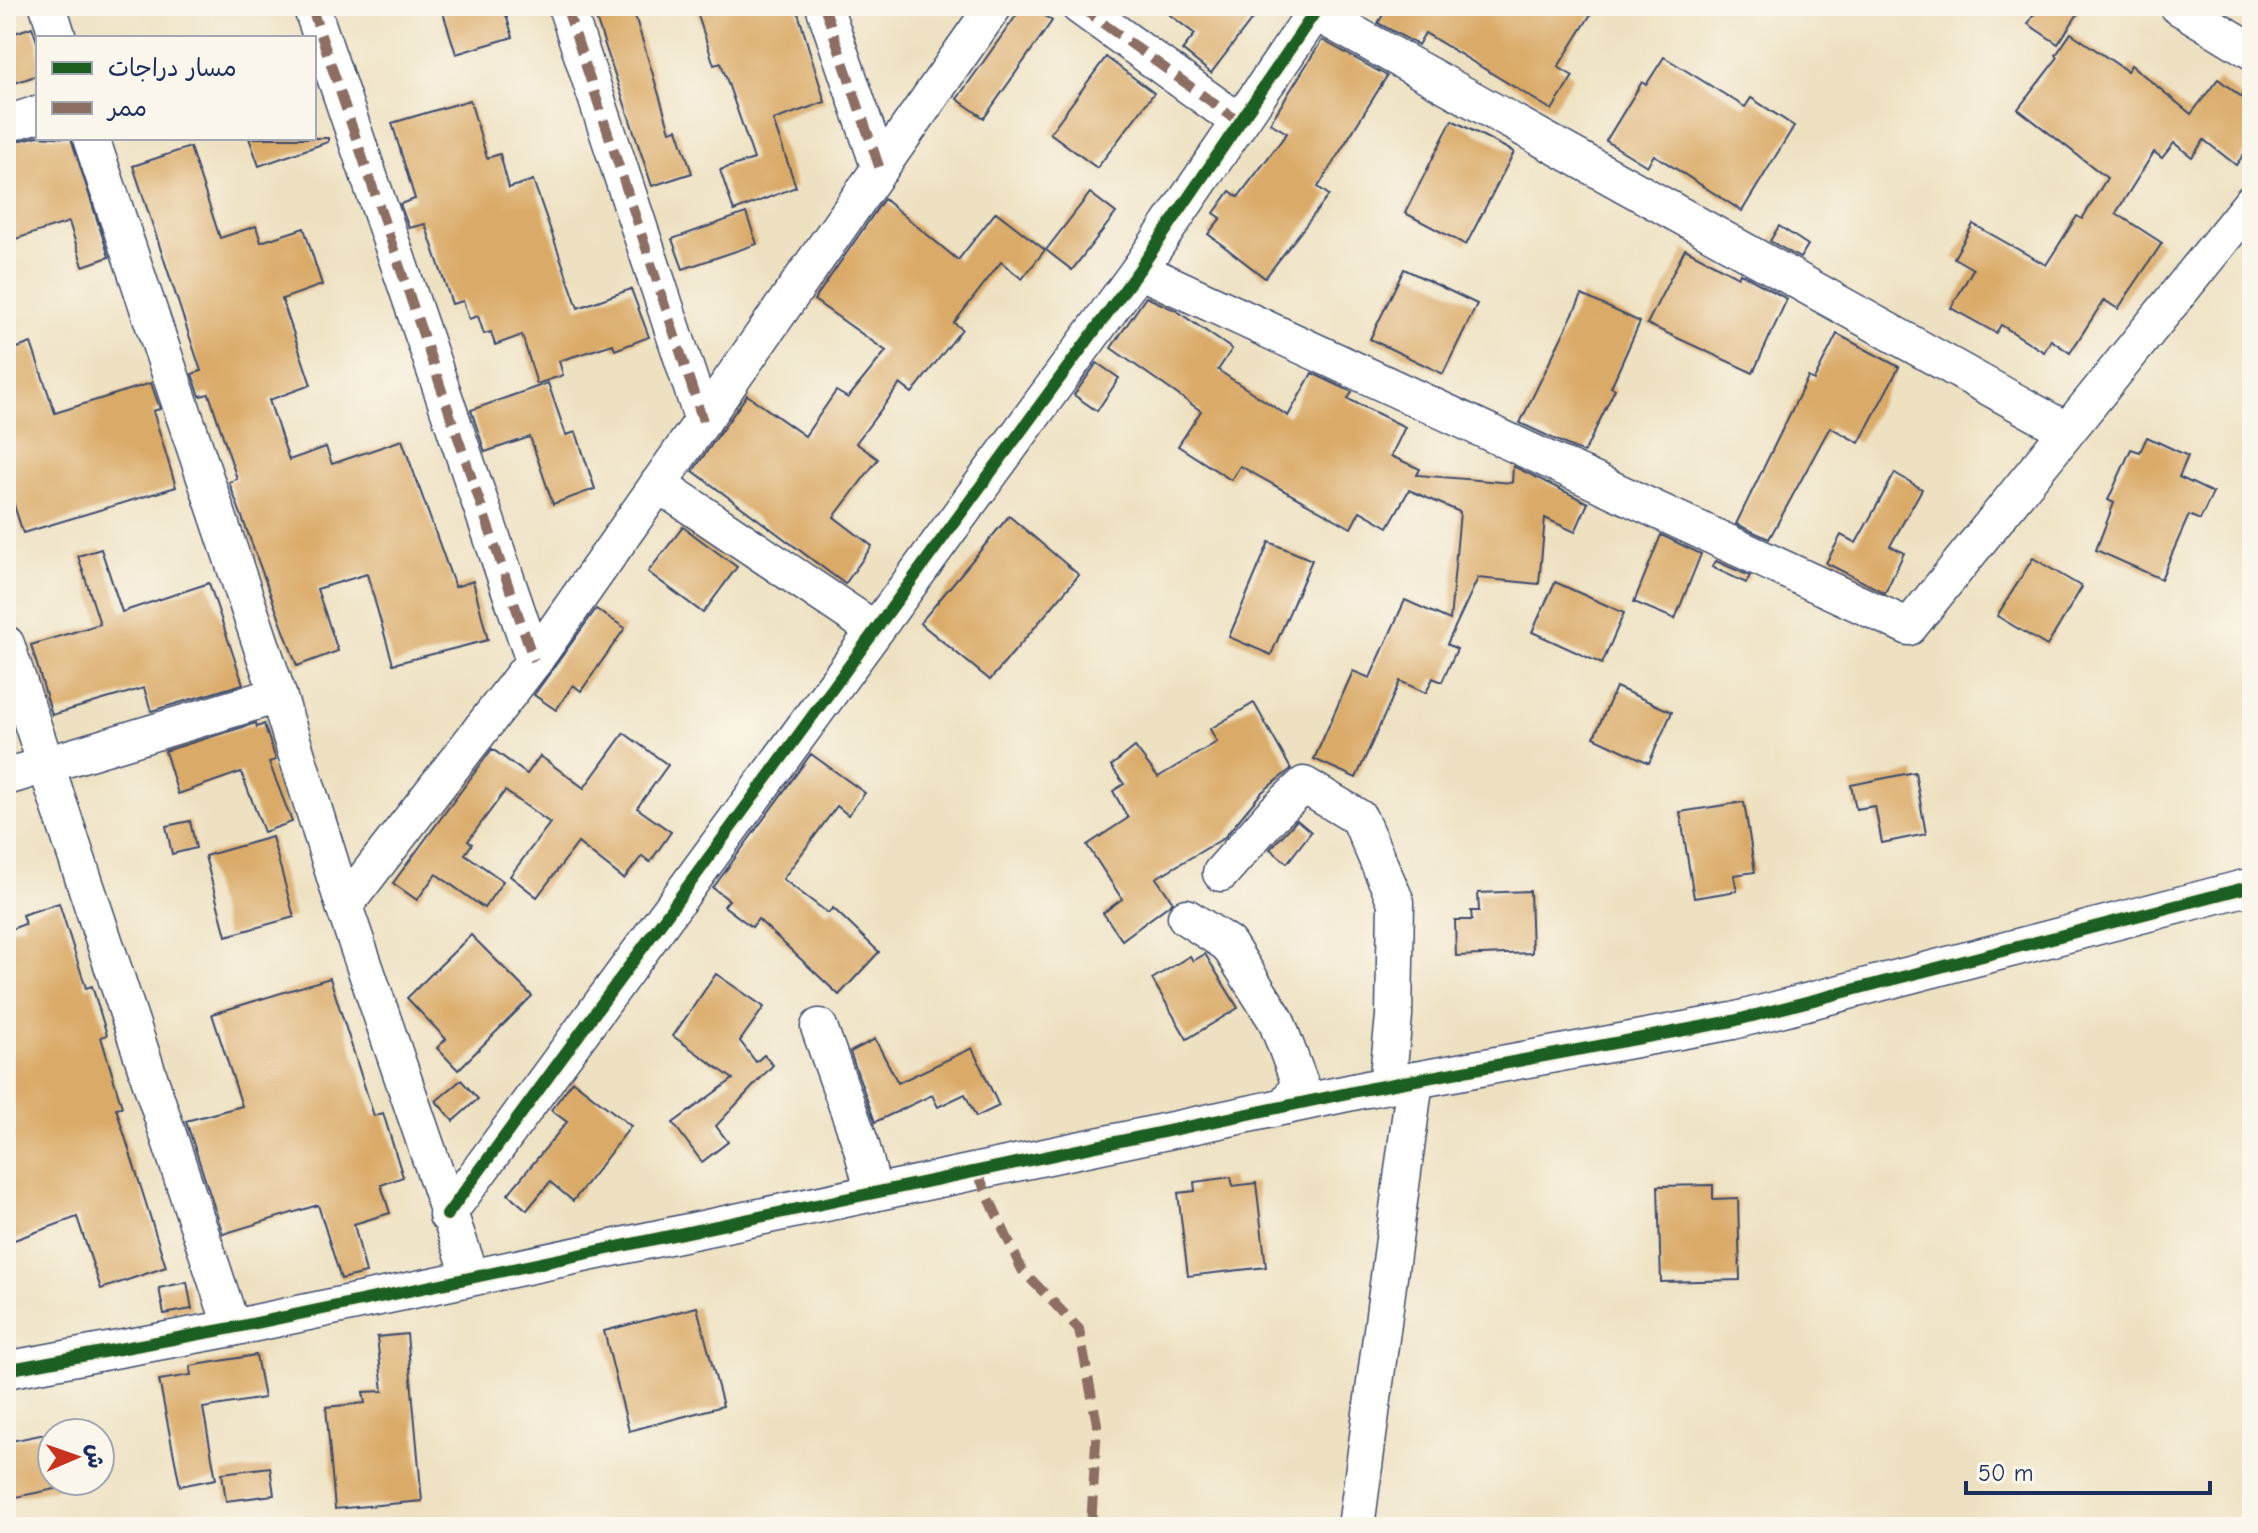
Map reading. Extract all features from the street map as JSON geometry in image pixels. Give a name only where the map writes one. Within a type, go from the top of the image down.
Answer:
[{"type":"street","points":[[48,6],[57,36]]},
{"type":"street","points":[[311,6],[534,661]]},
{"type":"street","points":[[566,6],[703,421]]},
{"type":"street","points":[[824,6],[880,169]]},
{"type":"street","points":[[344,906],[534,661],[994,6]]},
{"type":"street","points":[[1079,6],[1238,121]]},
{"type":"street","points":[[2178,6],[2252,51]]},
{"type":"street","points":[[447,1215],[1139,270],[1317,9],[2066,430]]},
{"type":"street","points":[[6,124],[36,115]]},
{"type":"street","points":[[92,140],[278,695],[344,906],[447,1215],[471,1277]]},
{"type":"street","points":[[1139,270],[1909,627],[2252,202]]},
{"type":"street","points":[[658,484],[875,630]]},
{"type":"street","points":[[6,644],[232,1328]]},
{"type":"street","points":[[6,777],[278,695]]},
{"type":"street","points":[[1221,873],[1304,785],[1359,818],[1396,902],[1394,1016],[1401,1083],[1356,1527]]},
{"type":"street","points":[[6,1370],[232,1328],[1285,1106],[1733,1021],[2252,886]]},
{"type":"street","points":[[1186,917],[1228,944],[1276,1020],[1300,1084],[1285,1106]]},
{"type":"street","points":[[819,1027],[861,1145],[874,1193]]},
{"type":"building","points":[[441,6],[503,6],[513,37],[456,54]]},
{"type":"building","points":[[592,6],[632,6],[670,131],[677,129],[692,173],[652,186]]},
{"type":"building","points":[[695,6],[796,6],[825,102],[773,120],[796,187],[734,211],[720,170],[754,159],[721,63],[714,65]]},
{"type":"building","points":[[1023,6],[1031,6],[1052,21],[984,118],[957,99]]},
{"type":"building","points":[[1158,6],[1262,6],[1211,73],[1182,50],[1195,34]]},
{"type":"building","points":[[1384,6],[1596,6],[1558,67],[1573,76],[1552,110],[1425,33],[1418,45],[1378,23],[1387,8]]},
{"type":"building","points":[[2039,6],[2083,6],[2058,44],[2028,24]]},
{"type":"building","points":[[32,27],[36,38],[36,76],[6,86],[6,36]]},
{"type":"building","points":[[2071,33],[2127,71],[2131,65],[2191,114],[2218,79],[2252,105],[2252,143],[2236,165],[2204,140],[2192,157],[2174,143],[2162,158],[2154,152],[2116,213],[2162,243],[2118,309],[2104,300],[2070,353],[2051,340],[2044,352],[2001,325],[1996,333],[1951,308],[1973,269],[1954,258],[1973,224],[2046,265],[2077,216],[2082,219],[2107,178],[2018,109],[2058,57],[2056,55]]},
{"type":"building","points":[[1322,40],[1387,76],[1318,187],[1329,195],[1265,278],[1208,234],[1221,218],[1214,213],[1230,191],[1238,197],[1287,133],[1270,123]]},
{"type":"building","points":[[1106,57],[1154,93],[1097,168],[1050,133]]},
{"type":"building","points":[[1664,57],[1745,107],[1751,98],[1794,126],[1742,211],[1654,155],[1647,166],[1606,141],[1642,82],[1646,85]]},
{"type":"building","points":[[470,100],[487,158],[500,154],[509,188],[533,180],[578,308],[631,289],[649,337],[615,350],[613,344],[559,361],[563,375],[537,384],[522,335],[495,345],[491,332],[484,334],[478,316],[469,319],[463,301],[452,304],[425,224],[409,228],[400,204],[415,199],[392,123]]},
{"type":"building","points":[[1452,120],[1514,152],[1466,245],[1405,213]]},
{"type":"building","points":[[36,136],[36,140],[72,140],[109,257],[83,266],[69,222],[6,242],[6,144]]},
{"type":"building","points":[[328,138],[328,142],[259,166],[250,140]]},
{"type":"building","points":[[190,147],[220,238],[256,226],[261,242],[304,228],[322,285],[282,299],[311,385],[269,400],[289,460],[326,447],[332,464],[402,440],[455,587],[473,581],[488,640],[393,664],[367,574],[317,589],[338,651],[297,666],[229,482],[237,479],[209,394],[200,396],[192,374],[201,371],[133,166]]},
{"type":"building","points":[[1090,193],[1116,213],[1072,270],[1046,250]]},
{"type":"building","points":[[884,199],[958,260],[996,212],[1045,250],[1022,279],[1001,262],[954,323],[962,329],[912,393],[900,384],[856,443],[878,459],[834,517],[872,546],[845,584],[693,471],[747,395],[805,436],[836,391],[848,398],[886,351],[814,300]]},
{"type":"building","points":[[746,213],[757,244],[683,269],[672,239]]},
{"type":"building","points":[[1779,226],[1808,245],[1800,258],[1770,241]]},
{"type":"building","points":[[1685,249],[1738,277],[1740,273],[1787,299],[1753,373],[1647,324]]},
{"type":"building","points":[[1404,269],[1477,304],[1443,374],[1370,339]]},
{"type":"building","points":[[1582,295],[1640,322],[1611,387],[1615,389],[1584,453],[1520,423]]},
{"type":"building","points":[[1146,297],[1175,310],[1232,349],[1218,370],[1288,416],[1312,373],[1352,392],[1348,399],[1405,427],[1391,456],[1420,469],[1417,475],[1512,483],[1513,466],[1588,503],[1575,532],[1545,518],[1539,584],[1478,578],[1447,644],[1457,649],[1442,682],[1433,678],[1426,693],[1400,681],[1356,778],[1314,759],[1353,671],[1370,678],[1405,600],[1450,620],[1460,512],[1409,490],[1388,527],[1360,511],[1351,528],[1240,466],[1231,480],[1178,446],[1201,411],[1111,348]]},
{"type":"building","points":[[1837,334],[1899,367],[1859,443],[1830,427],[1769,539],[1736,524],[1808,377],[1814,380]]},
{"type":"building","points":[[31,343],[55,413],[151,383],[160,409],[153,411],[176,487],[23,533],[6,480],[6,352]]},
{"type":"building","points":[[1097,363],[1119,378],[1097,411],[1074,395]]},
{"type":"building","points":[[548,383],[566,435],[576,432],[595,489],[553,504],[530,437],[485,452],[471,410]]},
{"type":"building","points":[[2147,437],[2188,456],[2179,477],[2213,493],[2200,520],[2189,515],[2161,579],[2096,550],[2114,503],[2108,500],[2131,449],[2140,452]]},
{"type":"building","points":[[1895,473],[1922,489],[1890,546],[1904,553],[1885,593],[1826,563],[1841,535],[1856,543]]},
{"type":"building","points":[[1009,516],[1079,575],[990,680],[920,623]]},
{"type":"building","points":[[683,527],[737,567],[703,613],[648,572]]},
{"type":"building","points":[[1661,535],[1701,554],[1675,619],[1634,602]]},
{"type":"building","points":[[1269,542],[1312,560],[1271,655],[1229,637]]},
{"type":"building","points":[[101,549],[122,612],[209,583],[243,684],[151,711],[144,688],[52,715],[31,645],[100,624],[78,556]]},
{"type":"building","points":[[2033,558],[2082,587],[2047,646],[1997,616]]},
{"type":"building","points":[[1716,561],[1750,576],[1746,583],[1712,567]]},
{"type":"building","points":[[1555,582],[1624,613],[1602,664],[1532,632]]},
{"type":"building","points":[[596,609],[625,628],[581,691],[573,685],[556,710],[534,695]]},
{"type":"building","points":[[1616,687],[1672,712],[1649,763],[1594,737]]},
{"type":"building","points":[[1254,703],[1291,769],[1262,792],[1224,838],[1156,878],[1173,902],[1122,940],[1103,913],[1122,899],[1087,845],[1128,818],[1113,791],[1124,784],[1111,766],[1135,747],[1158,777],[1217,742],[1210,729]]},
{"type":"building","points":[[256,723],[257,727],[264,724],[276,760],[269,762],[292,822],[264,832],[241,772],[178,794],[165,751]]},
{"type":"building","points":[[624,733],[668,765],[637,808],[671,832],[650,862],[642,856],[624,879],[578,843],[537,897],[510,876],[550,823],[505,791],[468,841],[472,844],[465,854],[503,881],[484,908],[436,874],[417,900],[393,883],[492,749],[527,774],[540,756],[584,788]]},
{"type":"building","points":[[811,754],[865,793],[848,815],[837,806],[783,879],[828,913],[833,908],[879,952],[839,995],[758,919],[752,927],[724,906],[729,900],[713,888]]},
{"type":"building","points":[[1915,772],[1926,834],[1882,843],[1875,806],[1856,809],[1851,785]]},
{"type":"building","points":[[1744,802],[1755,872],[1734,875],[1737,891],[1694,898],[1680,812]]},
{"type":"building","points":[[1297,820],[1311,832],[1287,863],[1270,849]]},
{"type":"building","points":[[190,821],[196,848],[172,854],[166,826]]},
{"type":"building","points":[[272,837],[294,917],[226,936],[205,856]]},
{"type":"building","points":[[1530,891],[1532,953],[1456,956],[1455,920],[1472,920],[1471,911],[1479,911],[1478,893]]},
{"type":"building","points":[[59,903],[86,988],[92,986],[107,1035],[101,1037],[122,1107],[116,1108],[166,1267],[101,1289],[77,1217],[6,1243],[6,931],[25,924],[22,915]]},
{"type":"building","points":[[471,935],[532,996],[458,1070],[437,1048],[446,1039],[407,998]]},
{"type":"building","points":[[1205,954],[1238,1008],[1187,1039],[1152,979],[1190,956],[1193,961]]},
{"type":"building","points":[[716,974],[764,1007],[740,1041],[756,1062],[764,1055],[773,1065],[716,1126],[728,1142],[702,1162],[673,1123],[733,1079],[673,1036]]},
{"type":"building","points":[[330,978],[374,1116],[383,1113],[403,1177],[381,1185],[390,1213],[354,1224],[366,1273],[341,1279],[318,1205],[223,1234],[186,1121],[242,1106],[212,1014]]},
{"type":"building","points":[[875,1039],[898,1083],[972,1048],[999,1106],[976,1117],[965,1094],[938,1107],[932,1095],[875,1122],[850,1052]]},
{"type":"building","points":[[461,1080],[478,1099],[453,1121],[436,1101]]},
{"type":"building","points":[[573,1081],[631,1126],[573,1201],[550,1182],[527,1210],[508,1194],[567,1122],[551,1110]]},
{"type":"building","points":[[1231,1177],[1233,1186],[1256,1183],[1266,1267],[1188,1276],[1178,1193],[1195,1191],[1194,1182]]},
{"type":"building","points":[[1713,1185],[1713,1199],[1738,1198],[1740,1280],[1661,1282],[1658,1186]]},
{"type":"building","points":[[187,1282],[192,1309],[164,1314],[159,1288]]},
{"type":"building","points":[[697,1307],[723,1406],[629,1431],[604,1331]]},
{"type":"building","points":[[407,1334],[422,1501],[335,1509],[326,1407],[365,1403],[363,1392],[383,1391],[377,1337]]},
{"type":"building","points":[[256,1355],[264,1398],[203,1408],[216,1479],[180,1486],[159,1380],[191,1375],[190,1366]]},
{"type":"building","points":[[36,1436],[36,1493],[6,1499],[6,1442]]},
{"type":"building","points":[[270,1467],[274,1495],[226,1501],[222,1473]]},
{"type":"marked path","points":[[311,6],[534,661]]},
{"type":"marked path","points":[[566,6],[703,421]]},
{"type":"marked path","points":[[824,6],[880,169]]},
{"type":"marked path","points":[[1079,6],[1238,121]]},
{"type":"marked path","points":[[977,1172],[1022,1270],[1079,1329],[1097,1424],[1091,1527]]},
{"type":"cycle path","points":[[447,1215],[1139,270],[1319,6]]},
{"type":"cycle path","points":[[6,1370],[232,1328],[1367,1089],[1733,1021],[2252,886]]}]
